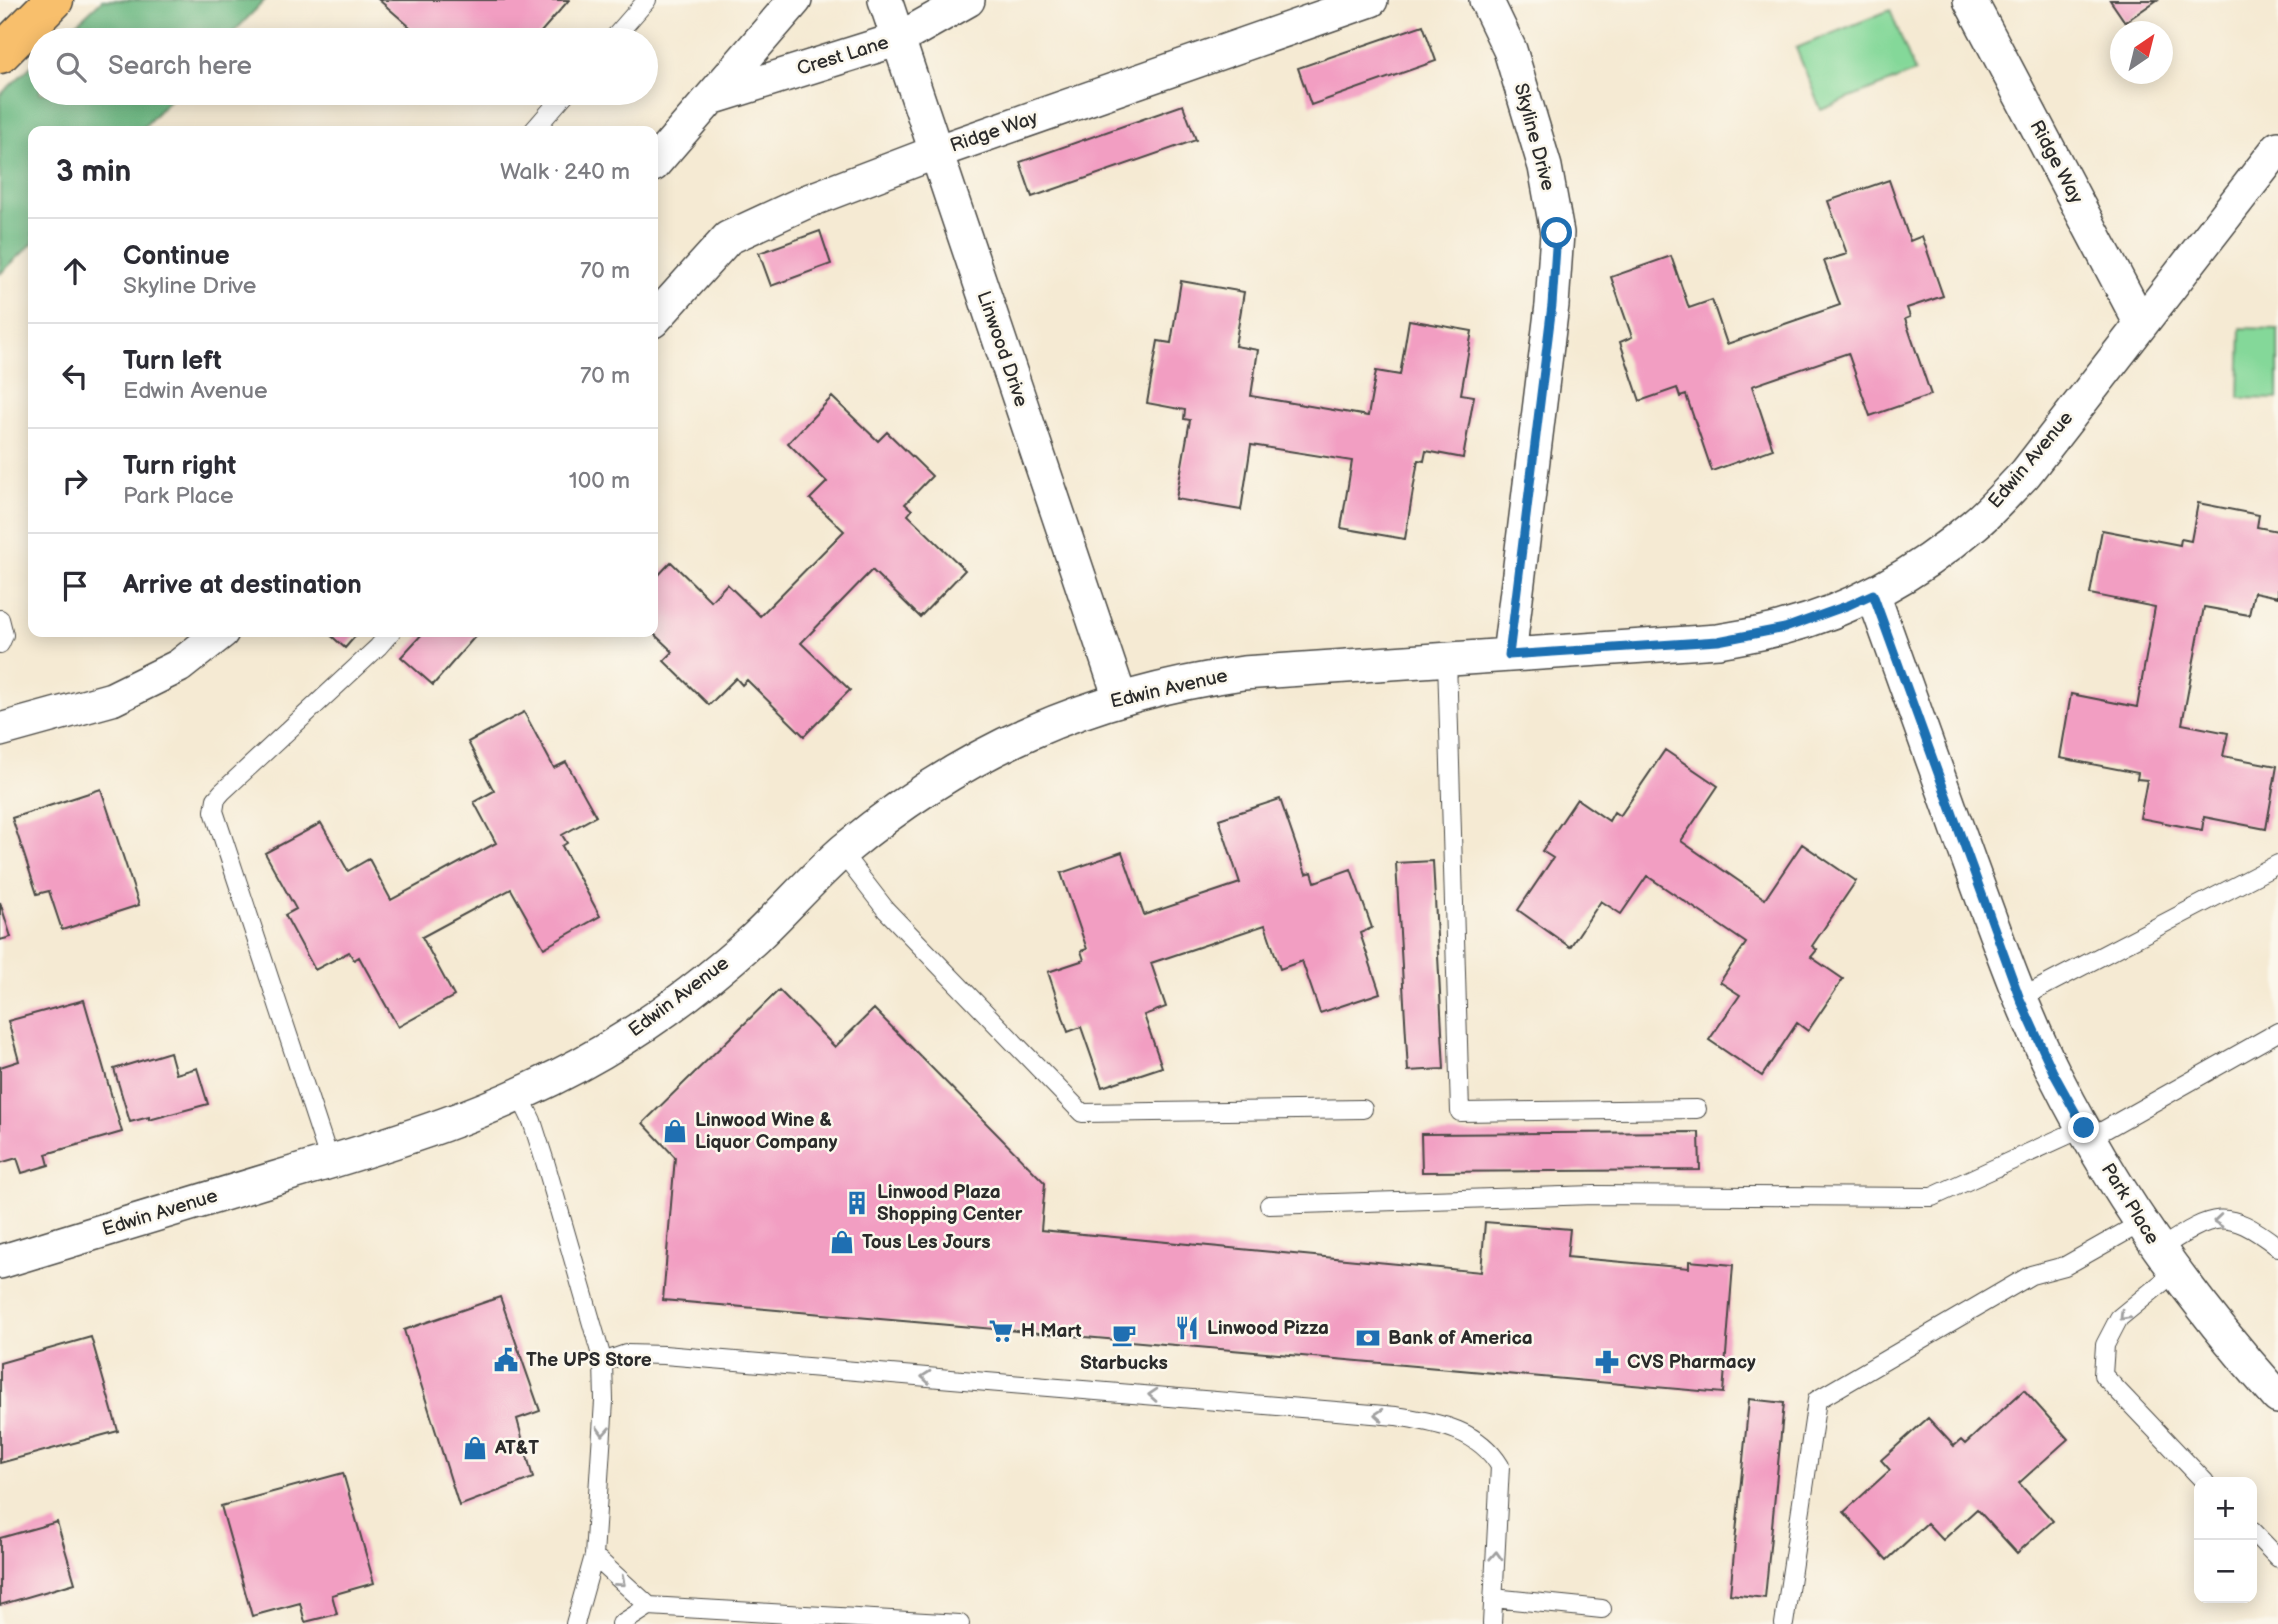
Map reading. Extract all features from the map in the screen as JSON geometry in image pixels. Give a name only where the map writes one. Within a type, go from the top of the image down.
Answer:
[{"type":"highway","points":[[0,54],[54,0]]},
{"type":"street","points":[[658,159],[795,0]]},
{"type":"street","name":"Linwood Drive","points":[[885,0],[1120,698]]},
{"type":"street","name":"Crest Lane","points":[[710,97],[899,38],[968,0]]},
{"type":"street","name":"Ridge Way","points":[[658,315],[728,238],[808,201],[936,152],[1371,0]]},
{"type":"street","name":"Skyline Drive","points":[[1486,0],[1514,63],[1545,167],[1557,233],[1552,305],[1509,655]]},
{"type":"street","name":"Ridge Way","points":[[1970,0],[2141,324]]},
{"type":"street","name":"Edwin Avenue","points":[[0,1262],[433,1130],[520,1096],[603,1052],[681,1000],[753,939],[842,853],[902,805],[978,758],[1059,719],[1120,698],[1194,680],[1242,673],[1718,641],[1785,628],[1873,594],[1923,564],[1977,523],[2025,474],[2278,148]]},
{"type":"street","name":"Park Place","points":[[1873,594],[2020,999],[2053,1072],[2108,1173],[2158,1248],[2228,1341],[2278,1397]]},
{"type":"street","points":[[0,730],[112,699],[179,666],[216,637]]},
{"type":"lane","points":[[622,28],[647,0]]},
{"type":"lane","points":[[537,126],[556,105]]},
{"type":"lane","points":[[0,619],[4,635],[0,644]]},
{"type":"lane","points":[[330,1162],[214,811],[216,799],[222,792],[387,637]]},
{"type":"lane","points":[[1447,659],[1460,1112],[1697,1109]]},
{"type":"lane","points":[[842,853],[886,910],[1082,1113],[1363,1109]]},
{"type":"lane","points":[[2020,999],[2278,864]]},
{"type":"lane","points":[[1269,1205],[1594,1195],[1932,1196],[2087,1133],[2278,1032]]},
{"type":"lane","points":[[520,1096],[532,1121],[546,1165],[603,1362],[604,1401],[594,1556],[575,1624]]},
{"type":"lane","points":[[1784,1624],[1817,1400],[2031,1275],[2158,1248],[2198,1224],[2219,1219],[2239,1221],[2278,1247]]},
{"type":"lane","points":[[2158,1248],[2105,1345],[2103,1375],[2200,1477]]},
{"type":"lane","points":[[603,1362],[626,1354],[664,1355],[1395,1416],[1457,1428],[1483,1445],[1494,1455],[1500,1466],[1492,1624]]},
{"type":"lane","points":[[2257,1536],[2278,1558]]},
{"type":"lane","points":[[594,1556],[649,1605]]},
{"type":"lane","points":[[1493,1598],[1602,1609]]},
{"type":"lane","points":[[621,1624],[649,1605],[960,1624]]},
{"type":"green space","points":[[102,0],[265,0],[238,28],[72,28]]},
{"type":"green space","points":[[1890,10],[1915,72],[1821,110],[1796,48]]},
{"type":"green space","points":[[28,69],[28,105],[165,105],[145,126],[28,126],[28,248],[0,274],[0,95]]},
{"type":"green space","points":[[2241,328],[2278,329],[2278,399],[2239,398]]},
{"type":"building","points":[[379,0],[569,0],[544,28],[411,28]]},
{"type":"building","points":[[2110,0],[2157,0],[2126,21]]},
{"type":"building","points":[[1423,25],[1436,61],[1311,105],[1298,68]]},
{"type":"building","points":[[1183,105],[1196,140],[1032,197],[1020,162]]},
{"type":"building","points":[[1889,180],[1910,241],[1922,236],[1943,296],[1907,308],[1910,317],[1905,319],[1931,395],[1870,416],[1848,353],[1752,386],[1773,449],[1712,471],[1686,395],[1680,397],[1677,388],[1640,401],[1620,342],[1632,337],[1611,277],[1671,256],[1689,308],[1712,300],[1727,344],[1840,305],[1824,261],[1847,254],[1828,201]]},
{"type":"building","points":[[820,231],[831,264],[771,286],[759,253]]},
{"type":"building","points":[[1181,281],[1244,292],[1235,346],[1258,350],[1251,396],[1368,416],[1376,371],[1400,375],[1409,320],[1472,331],[1461,394],[1474,396],[1463,458],[1426,451],[1424,461],[1418,460],[1405,539],[1341,528],[1352,461],[1251,445],[1241,510],[1176,499],[1190,420],[1184,419],[1185,410],[1147,403],[1158,341],[1171,343]]},
{"type":"building","points":[[832,397],[878,441],[887,432],[932,476],[905,504],[912,510],[908,515],[965,570],[920,617],[872,570],[801,643],[850,690],[804,736],[747,680],[742,685],[736,678],[709,705],[664,661],[673,652],[657,637],[658,576],[671,562],[711,601],[727,584],[760,616],[844,531],[810,499],[827,482],[788,443]]},
{"type":"building","points":[[2198,503],[2259,515],[2257,527],[2278,531],[2278,597],[2254,592],[2249,615],[2204,607],[2182,724],[2228,733],[2223,756],[2277,766],[2266,829],[2204,817],[2202,830],[2140,818],[2147,780],[2137,779],[2138,773],[2060,758],[2071,694],[2137,707],[2155,607],[2090,594],[2102,530],[2180,545],[2181,539],[2191,541]]},
{"type":"building","points":[[333,637],[355,637],[345,648]]},
{"type":"building","points":[[419,637],[475,637],[433,685],[401,657]]},
{"type":"building","points":[[524,712],[554,768],[566,762],[596,816],[562,835],[567,843],[562,846],[600,916],[544,948],[511,889],[422,937],[454,996],[398,1027],[359,957],[354,960],[349,952],[315,970],[285,915],[296,909],[265,853],[321,823],[348,871],[369,859],[391,900],[496,843],[474,802],[494,791],[468,742]]},
{"type":"building","points":[[1665,750],[1718,786],[1681,841],[1765,899],[1802,844],[1856,881],[1812,946],[1817,950],[1811,957],[1843,979],[1808,1031],[1797,1023],[1762,1076],[1709,1040],[1740,995],[1720,982],[1746,943],[1647,876],[1621,914],[1601,901],[1570,947],[1518,910],[1553,858],[1542,851],[1577,799],[1609,821],[1614,812],[1620,816]]},
{"type":"building","points":[[101,789],[139,905],[62,930],[49,891],[37,894],[12,818]]},
{"type":"building","points":[[1280,799],[1306,874],[1312,872],[1315,882],[1351,869],[1372,928],[1360,933],[1380,993],[1320,1013],[1302,961],[1280,969],[1265,925],[1151,963],[1166,1007],[1144,1015],[1162,1067],[1102,1087],[1081,1027],[1068,1032],[1048,972],[1084,960],[1081,951],[1087,949],[1061,873],[1122,852],[1144,915],[1240,883],[1219,819]]},
{"type":"building","points":[[1433,861],[1444,1069],[1408,1071],[1396,863]]},
{"type":"building","points":[[0,902],[11,937],[0,940]]},
{"type":"building","name":"Linwood Plaza Shopping Center","points":[[779,990],[835,1047],[874,1009],[1045,1183],[1041,1230],[1481,1272],[1485,1222],[1570,1229],[1567,1257],[1689,1268],[1689,1261],[1733,1265],[1723,1393],[663,1300],[675,1157],[643,1123]]},
{"type":"building","points":[[84,1000],[122,1132],[46,1154],[49,1165],[22,1173],[17,1158],[0,1163],[0,1067],[19,1061],[8,1021]]},
{"type":"building","points":[[170,1052],[176,1074],[197,1068],[208,1104],[149,1120],[149,1117],[130,1122],[114,1069]]},
{"type":"building","points":[[1699,1132],[1700,1170],[1422,1172],[1421,1134]]},
{"type":"building","points":[[500,1297],[540,1411],[517,1419],[533,1478],[459,1506],[404,1330]]},
{"type":"building","points":[[91,1337],[118,1431],[0,1463],[0,1363]]},
{"type":"building","points":[[2024,1390],[2068,1439],[2019,1483],[2053,1521],[2017,1553],[1977,1509],[1943,1540],[1927,1523],[1887,1560],[1844,1512],[1890,1470],[1881,1460],[1928,1418],[1954,1446],[1961,1440],[1965,1444]]},
{"type":"building","points":[[1749,1399],[1784,1403],[1765,1598],[1730,1594]]},
{"type":"building","points":[[343,1473],[374,1583],[332,1595],[337,1614],[305,1622],[300,1603],[252,1616],[221,1506]]},
{"type":"building","points":[[57,1522],[75,1583],[0,1605],[0,1538]]},
{"type":"place","name":"Linwood Wine & Liquor Company","points":[[675,1131]]},
{"type":"place","name":"Linwood Plaza Shopping Center","points":[[857,1203]]},
{"type":"place","name":"Tous Les Jours","points":[[842,1242]]},
{"type":"place","name":"Linwood Pizza","points":[[1187,1328]]},
{"type":"place","name":"H Mart","points":[[1001,1331]]},
{"type":"place","name":"Starbucks","points":[[1124,1335]]},
{"type":"place","name":"Bank of America","points":[[1368,1338]]},
{"type":"place","name":"The UPS Store","points":[[506,1360]]},
{"type":"place","name":"CVS Pharmacy","points":[[1607,1362]]},
{"type":"place","name":"AT&T","points":[[475,1448]]},
{"type":"route","points":[[1557,233],[1552,305],[1509,655],[1718,641],[1785,628],[1873,594],[2020,999],[2053,1072],[2084,1128]]}]
